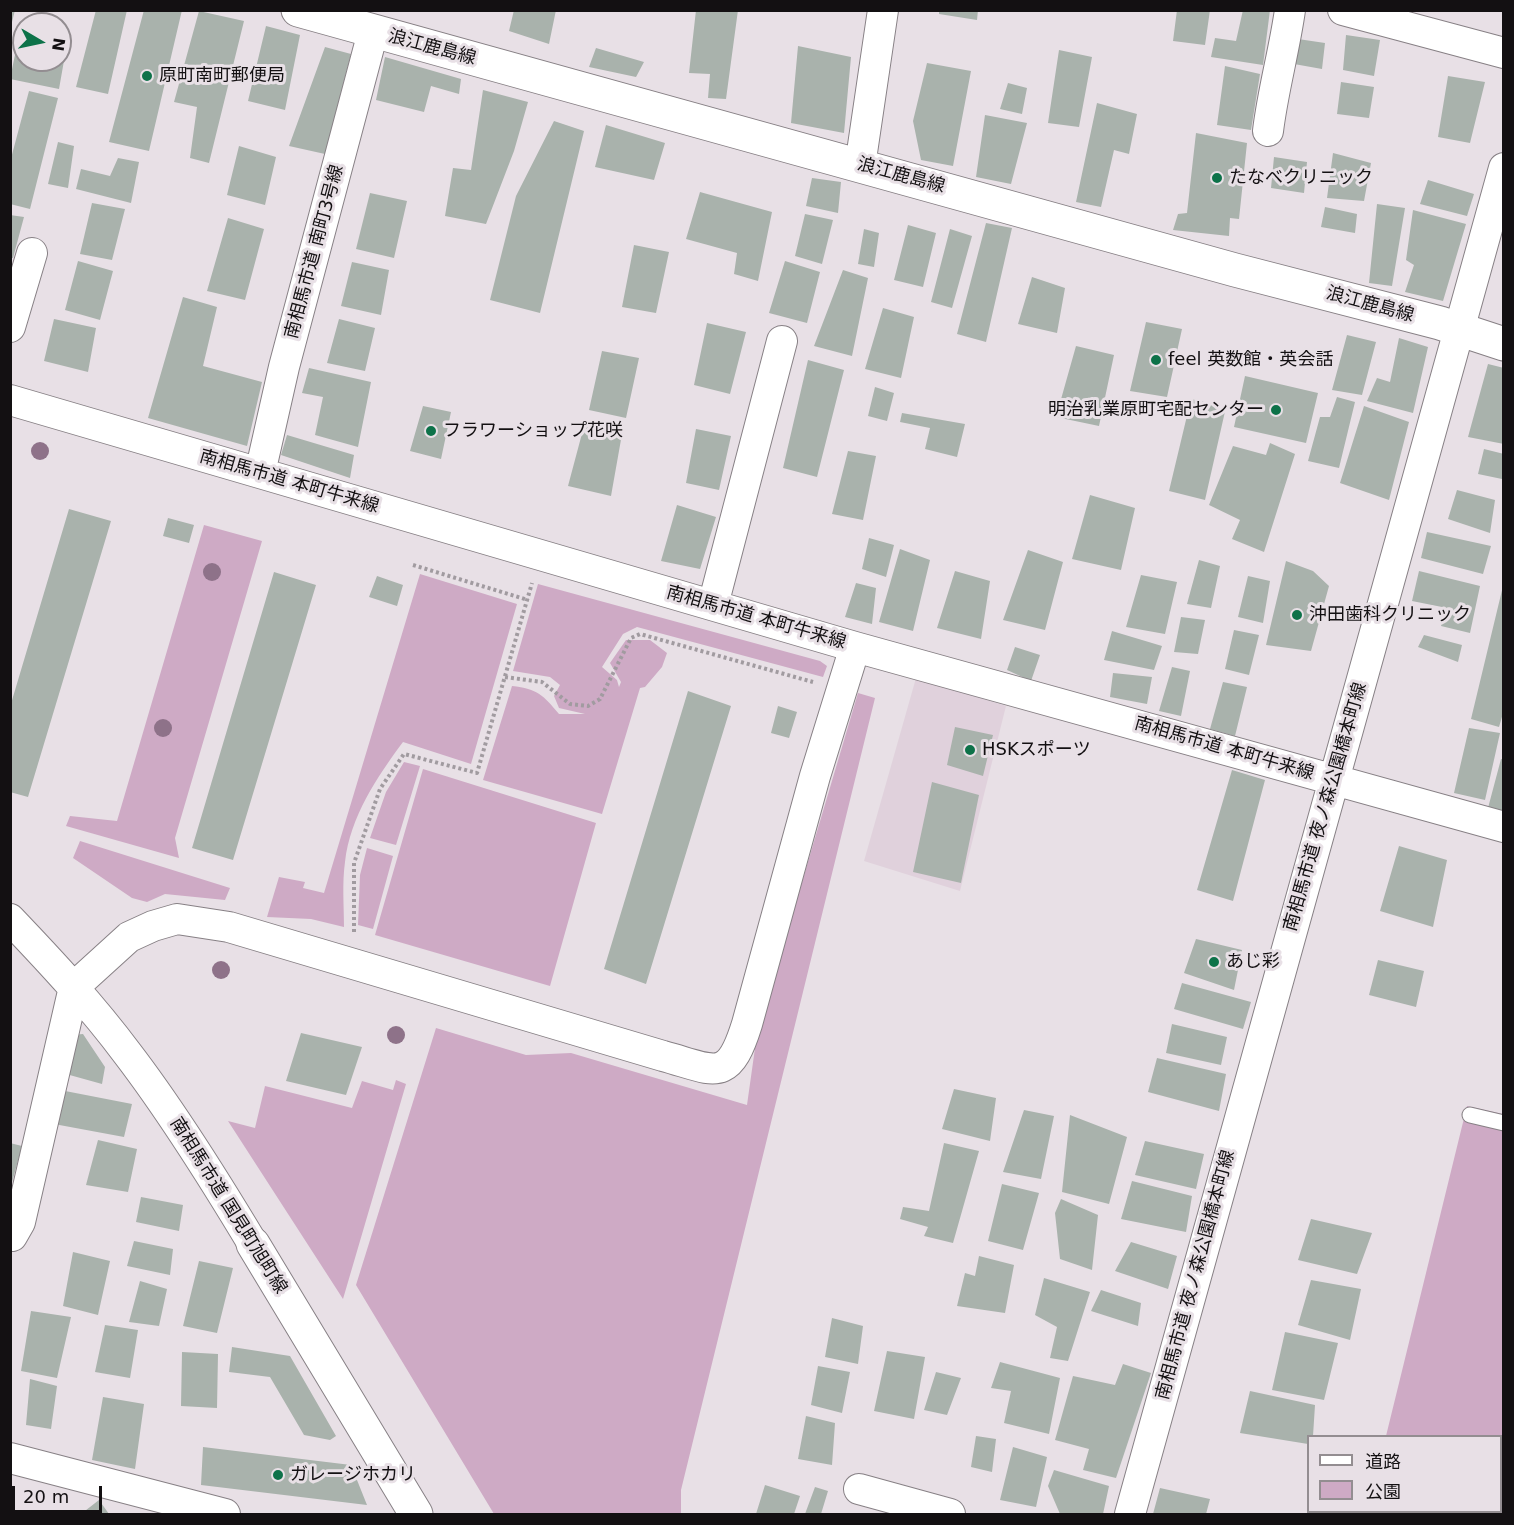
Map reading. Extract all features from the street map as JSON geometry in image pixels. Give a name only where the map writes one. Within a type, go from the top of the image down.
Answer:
[{"type":"main road","name":"浪江鹿島線","points":[[298,10],[1235,270],[1440,323],[1503,344]]},
{"type":"main road","name":"南相馬市道 国見町旭町線","points":[[253,1244],[416,1515]]},
{"type":"street","points":[[860,166],[883,10]]},
{"type":"street","points":[[1268,131],[1274,83],[1281,70],[1290,10]]},
{"type":"street","points":[[1343,10],[1503,52]]},
{"type":"street","name":"南相馬市道 南町3号線","points":[[260,473],[284,367],[373,32]]},
{"type":"street","name":"南相馬市道 夜ノ森公園橋本町線","points":[[1130,1515],[1503,168]]},
{"type":"street","points":[[10,327],[32,253]]},
{"type":"street","points":[[713,605],[782,341]]},
{"type":"street","name":"南相馬市道 本町牛来線","points":[[10,400],[855,647],[1503,827]]},
{"type":"street","points":[[12,1236],[20,1222],[74,987],[129,938],[153,926],[177,919],[204,921],[663,1056],[710,1069],[723,1068],[733,1061],[741,1043],[818,768],[855,647]]},
{"type":"street","name":"南相馬市道 国見町旭町線","points":[[10,919],[74,987],[128,1053],[188,1141],[253,1244]]},
{"type":"street","points":[[10,1458],[225,1515]]},
{"type":"street","points":[[859,1489],[950,1515]]},
{"type":"lane","points":[[1470,1115],[1503,1124]]},
{"type":"path","points":[[413,565],[528,600]]},
{"type":"path","points":[[354,938],[352,892],[354,863],[380,789],[404,754],[477,773],[535,574]]},
{"type":"path","points":[[505,677],[542,682],[570,704],[583,706],[594,704],[600,699],[631,638],[640,634],[817,683]]},
{"type":"shaded area","points":[[916,678],[1006,706],[960,891],[864,861]]},
{"type":"green space","points":[[204,525],[262,541],[175,838],[179,858],[66,826],[70,816],[117,821]]},
{"type":"green space","points":[[420,574],[517,604],[471,764],[403,742],[366,798],[353,829],[344,870],[344,927],[311,919],[267,917],[279,877],[305,882],[303,888],[324,893]]},
{"type":"green space","points":[[538,584],[820,661],[827,666],[823,677],[637,627],[623,634],[602,667],[617,680],[619,687],[621,682],[610,663],[626,640],[650,640],[667,653],[662,667],[645,687],[640,688],[602,814],[483,780],[512,686],[534,691],[549,702],[559,714],[585,714],[559,708],[554,696],[560,685],[550,677],[513,671]]},
{"type":"green space","points":[[858,693],[875,698],[681,1490],[681,1514],[494,1514],[356,1285],[436,1028],[526,1055],[571,1053],[747,1105],[757,1034]]},
{"type":"green space","points":[[404,762],[420,766],[396,845],[370,838],[386,792]]},
{"type":"green space","points":[[423,769],[596,823],[550,986],[375,935]]},
{"type":"green space","points":[[80,841],[230,888],[225,900],[165,894],[147,902],[132,898],[73,858]]},
{"type":"green space","points":[[367,848],[393,856],[373,929],[358,925],[360,875]]},
{"type":"green space","points":[[396,1080],[406,1084],[343,1299],[228,1121],[255,1128],[265,1086],[352,1108],[362,1081],[393,1090]]},
{"type":"green space","points":[[1467,1106],[1503,1114],[1503,1514],[1367,1514],[1502,1513],[1502,1435],[1386,1435]]},
{"type":"building","points":[[10,10],[15,10],[12,12],[12,22],[10,22]]},
{"type":"building","points":[[96,10],[127,10],[108,94],[76,87]]},
{"type":"building","points":[[144,10],[182,10],[149,151],[109,142]]},
{"type":"building","points":[[514,10],[556,10],[549,44],[509,31]]},
{"type":"building","points":[[696,10],[738,10],[726,99],[708,98],[710,74],[689,73]]},
{"type":"building","points":[[939,10],[978,10],[977,20],[939,14]]},
{"type":"building","points":[[1177,10],[1210,10],[1205,45],[1173,41]]},
{"type":"building","points":[[1243,10],[1270,10],[1263,65],[1211,57],[1215,38],[1236,41]]},
{"type":"building","points":[[199,11],[244,21],[209,163],[190,158],[197,107],[174,102]]},
{"type":"building","points":[[266,26],[300,35],[285,110],[248,101]]},
{"type":"building","points":[[1346,35],[1380,40],[1374,76],[1343,70]]},
{"type":"building","points":[[1298,39],[1325,43],[1322,69],[1294,64]]},
{"type":"building","points":[[798,46],[851,57],[844,133],[791,123]]},
{"type":"building","points":[[325,47],[351,54],[325,154],[289,146]]},
{"type":"building","points":[[596,48],[644,62],[636,77],[589,67]]},
{"type":"building","points":[[1059,50],[1092,57],[1079,127],[1048,123]]},
{"type":"building","points":[[385,57],[461,79],[459,94],[431,86],[424,112],[376,100]]},
{"type":"building","points":[[927,63],[971,71],[953,166],[921,160],[913,121]]},
{"type":"building","points":[[1225,66],[1260,74],[1251,130],[1217,125]]},
{"type":"building","points":[[12,69],[12,72],[62,72],[59,89],[10,79]]},
{"type":"building","points":[[1448,76],[1485,82],[1470,143],[1438,137]]},
{"type":"building","points":[[1341,82],[1374,87],[1369,118],[1337,114]]},
{"type":"building","points":[[1008,83],[1027,88],[1022,114],[1000,109]]},
{"type":"building","points":[[483,90],[528,102],[514,151],[486,224],[445,216],[453,168],[471,170]]},
{"type":"building","points":[[29,91],[58,98],[30,209],[10,204],[10,162]]},
{"type":"building","points":[[1097,103],[1137,114],[1129,154],[1114,150],[1101,207],[1076,202]]},
{"type":"building","points":[[985,115],[1027,123],[1011,184],[976,177]]},
{"type":"building","points":[[554,121],[584,131],[540,313],[490,300],[516,196]]},
{"type":"building","points":[[606,125],[665,143],[654,180],[595,167]]},
{"type":"building","name":"たなべクリニック","points":[[1196,133],[1247,143],[1239,219],[1230,218],[1229,236],[1173,230],[1178,214],[1187,213]]},
{"type":"building","points":[[58,142],[74,146],[68,188],[48,184]]},
{"type":"building","points":[[239,146],[276,157],[265,205],[227,195]]},
{"type":"building","points":[[1333,153],[1371,163],[1364,201],[1327,198]]},
{"type":"building","points":[[1274,157],[1307,162],[1304,193],[1271,188]]},
{"type":"building","points":[[118,158],[139,162],[131,203],[76,189],[81,169],[110,176]]},
{"type":"building","points":[[812,178],[841,182],[838,213],[806,206]]},
{"type":"building","points":[[1428,180],[1474,194],[1467,216],[1420,204]]},
{"type":"building","points":[[700,192],[772,212],[758,281],[734,274],[737,253],[686,239]]},
{"type":"building","points":[[370,193],[407,201],[394,258],[356,249]]},
{"type":"building","points":[[92,203],[125,209],[112,260],[80,254]]},
{"type":"building","points":[[1377,204],[1405,208],[1392,286],[1369,283]]},
{"type":"building","points":[[1325,207],[1357,214],[1355,233],[1321,227]]},
{"type":"building","points":[[1413,210],[1466,224],[1443,301],[1405,292],[1414,265],[1406,260]]},
{"type":"building","points":[[805,214],[833,220],[822,264],[795,256]]},
{"type":"building","points":[[10,215],[24,217],[13,258],[10,258]]},
{"type":"building","points":[[228,218],[264,229],[245,300],[207,291]]},
{"type":"building","points":[[986,223],[1012,228],[986,342],[957,334]]},
{"type":"building","points":[[908,225],[936,233],[923,287],[894,280]]},
{"type":"building","points":[[864,229],[879,233],[874,267],[858,264]]},
{"type":"building","points":[[950,229],[972,236],[952,308],[931,302]]},
{"type":"building","points":[[634,245],[669,252],[656,313],[622,307]]},
{"type":"building","points":[[78,261],[113,271],[100,320],[65,310]]},
{"type":"building","points":[[785,261],[820,272],[807,323],[769,313]]},
{"type":"building","points":[[352,262],[389,270],[381,315],[341,306]]},
{"type":"building","points":[[843,270],[868,278],[852,356],[814,346]]},
{"type":"building","points":[[1032,277],[1065,288],[1057,333],[1018,324]]},
{"type":"building","points":[[183,297],[217,307],[203,366],[262,382],[247,446],[148,418]]},
{"type":"building","points":[[883,308],[914,317],[901,378],[865,369]]},
{"type":"building","points":[[54,319],[96,328],[88,372],[44,361]]},
{"type":"building","points":[[339,319],[375,328],[365,371],[327,363]]},
{"type":"building","name":"feel 英数館・英会話","points":[[1146,322],[1182,329],[1167,397],[1130,391]]},
{"type":"building","points":[[707,323],[746,332],[730,394],[694,385]]},
{"type":"building","points":[[1347,335],[1376,342],[1362,395],[1332,390]]},
{"type":"building","points":[[1399,338],[1428,347],[1413,413],[1367,401],[1377,378],[1390,382]]},
{"type":"building","points":[[1076,346],[1114,355],[1099,426],[1056,417]]},
{"type":"building","points":[[602,351],[639,358],[626,418],[589,410]]},
{"type":"building","points":[[808,360],[844,370],[817,477],[783,468]]},
{"type":"building","points":[[1488,364],[1504,368],[1504,444],[1468,437]]},
{"type":"building","points":[[309,368],[371,382],[358,447],[315,435],[323,397],[302,393]]},
{"type":"building","name":"明治乳業原町宅配センター","points":[[1245,376],[1318,393],[1306,443],[1234,427]]},
{"type":"building","points":[[875,387],[894,393],[887,421],[868,416]]},
{"type":"building","points":[[1337,397],[1355,402],[1339,468],[1308,461],[1320,417],[1330,417]]},
{"type":"building","points":[[1191,399],[1226,407],[1205,500],[1169,491]]},
{"type":"building","name":"フラワーショップ花咲","points":[[423,406],[451,412],[441,459],[410,451]]},
{"type":"building","points":[[1364,406],[1409,422],[1389,500],[1340,483]]},
{"type":"building","points":[[902,413],[965,424],[957,457],[925,449],[930,428],[900,422]]},
{"type":"building","points":[[584,426],[622,434],[611,496],[568,486]]},
{"type":"building","points":[[696,429],[731,436],[719,490],[686,483]]},
{"type":"building","points":[[287,435],[354,455],[350,478],[281,455]]},
{"type":"building","points":[[1270,443],[1295,454],[1264,552],[1232,539],[1240,520],[1209,505],[1233,446],[1266,455]]},
{"type":"building","points":[[1484,449],[1504,454],[1502,479],[1478,474]]},
{"type":"building","points":[[848,451],[876,456],[863,520],[832,514]]},
{"type":"building","points":[[1457,490],[1495,500],[1490,533],[1448,519]]},
{"type":"building","points":[[1090,495],[1135,508],[1121,570],[1072,559]]},
{"type":"building","points":[[677,505],[716,517],[700,569],[661,561]]},
{"type":"building","points":[[69,509],[111,521],[28,797],[10,792],[10,707]]},
{"type":"building","points":[[168,518],[194,525],[189,543],[163,536]]},
{"type":"building","points":[[1427,532],[1491,546],[1483,574],[1421,558]]},
{"type":"building","points":[[869,538],[894,545],[886,577],[862,569]]},
{"type":"building","points":[[900,549],[930,560],[913,631],[879,622]]},
{"type":"building","points":[[1028,550],[1063,562],[1045,630],[1003,620]]},
{"type":"building","points":[[1199,560],[1220,566],[1211,608],[1187,604]]},
{"type":"building","name":"沖田歯科クリニック","points":[[1286,561],[1313,571],[1329,586],[1311,651],[1266,645]]},
{"type":"building","points":[[955,571],[990,581],[981,639],[937,628]]},
{"type":"building","points":[[1419,571],[1480,586],[1470,633],[1441,626],[1447,608],[1412,601]]},
{"type":"building","points":[[274,572],[316,585],[233,860],[192,848]]},
{"type":"building","points":[[1141,575],[1177,582],[1165,634],[1126,627]]},
{"type":"building","points":[[377,576],[403,585],[397,606],[369,597]]},
{"type":"building","points":[[1248,576],[1270,581],[1263,623],[1238,617]]},
{"type":"building","points":[[856,583],[876,588],[872,624],[845,617]]},
{"type":"building","points":[[1503,586],[1504,710],[1499,727],[1471,719]]},
{"type":"building","points":[[1181,617],[1205,620],[1198,654],[1174,652]]},
{"type":"building","points":[[1234,630],[1259,635],[1249,675],[1225,669]]},
{"type":"building","points":[[1112,631],[1162,646],[1154,670],[1104,660]]},
{"type":"building","points":[[1424,635],[1462,645],[1458,662],[1418,647]]},
{"type":"building","points":[[1015,647],[1040,655],[1031,681],[1007,670]]},
{"type":"building","points":[[1172,667],[1190,671],[1181,716],[1159,711]]},
{"type":"building","points":[[1113,673],[1152,677],[1147,704],[1110,697]]},
{"type":"building","points":[[1223,682],[1247,687],[1235,736],[1210,729]]},
{"type":"building","points":[[688,691],[731,706],[646,984],[604,969]]},
{"type":"building","points":[[778,706],[797,712],[789,738],[771,733]]},
{"type":"building","name":"HSKスポーツ","points":[[955,727],[993,735],[983,776],[947,765]]},
{"type":"building","points":[[1469,728],[1500,733],[1485,800],[1454,793]]},
{"type":"building","points":[[1501,759],[1504,760],[1504,811],[1488,808]]},
{"type":"building","points":[[1232,770],[1265,780],[1233,901],[1197,890]]},
{"type":"building","points":[[932,782],[979,795],[961,883],[913,872]]},
{"type":"building","points":[[1399,846],[1447,860],[1433,927],[1380,911]]},
{"type":"building","name":"あじ彩","points":[[1196,939],[1242,950],[1234,990],[1184,973]]},
{"type":"building","points":[[1378,960],[1424,971],[1416,1007],[1369,995]]},
{"type":"building","points":[[1182,983],[1251,1002],[1243,1029],[1174,1009]]},
{"type":"building","points":[[1172,1024],[1227,1037],[1221,1065],[1166,1053]]},
{"type":"building","points":[[301,1033],[362,1047],[346,1095],[286,1081]]},
{"type":"building","points":[[83,1034],[105,1067],[102,1084],[66,1074],[72,1035]]},
{"type":"building","points":[[1157,1058],[1226,1074],[1219,1111],[1148,1092]]},
{"type":"building","points":[[954,1089],[996,1098],[990,1141],[942,1129]]},
{"type":"building","points":[[60,1090],[132,1104],[124,1137],[54,1124]]},
{"type":"building","points":[[1024,1110],[1054,1116],[1041,1179],[1003,1172]]},
{"type":"building","points":[[1070,1115],[1127,1137],[1109,1204],[1062,1192]]},
{"type":"building","points":[[98,1140],[137,1149],[128,1192],[86,1185]]},
{"type":"building","points":[[1145,1141],[1204,1154],[1196,1189],[1135,1175]]},
{"type":"building","points":[[10,1143],[22,1146],[11,1186],[10,1186]]},
{"type":"building","points":[[944,1143],[979,1151],[953,1243],[924,1236],[928,1227],[900,1219],[903,1207],[929,1211]]},
{"type":"building","points":[[1132,1181],[1192,1196],[1186,1232],[1121,1219]]},
{"type":"building","points":[[1002,1184],[1039,1193],[1023,1250],[988,1241]]},
{"type":"building","points":[[141,1197],[183,1205],[179,1231],[136,1222]]},
{"type":"building","points":[[1061,1199],[1098,1215],[1092,1270],[1060,1259],[1055,1213]]},
{"type":"building","points":[[1311,1219],[1372,1233],[1357,1274],[1298,1260]]},
{"type":"building","points":[[134,1241],[173,1249],[170,1275],[127,1266]]},
{"type":"building","points":[[1131,1242],[1177,1256],[1168,1289],[1115,1271]]},
{"type":"building","points":[[73,1252],[110,1261],[98,1315],[63,1306]]},
{"type":"building","points":[[979,1256],[1014,1265],[1005,1313],[957,1306],[965,1273],[975,1276]]},
{"type":"building","points":[[199,1261],[233,1268],[217,1333],[183,1326]]},
{"type":"building","points":[[1044,1278],[1090,1292],[1068,1361],[1050,1358],[1057,1327],[1035,1315]]},
{"type":"building","points":[[1311,1280],[1361,1289],[1350,1340],[1298,1325]]},
{"type":"building","points":[[140,1281],[167,1289],[159,1326],[129,1322]]},
{"type":"building","points":[[1101,1290],[1141,1303],[1138,1326],[1091,1311]]},
{"type":"building","points":[[31,1311],[71,1317],[57,1378],[21,1371]]},
{"type":"building","points":[[832,1318],[863,1326],[858,1364],[825,1357]]},
{"type":"building","points":[[105,1325],[138,1330],[130,1378],[95,1372]]},
{"type":"building","points":[[1285,1332],[1338,1343],[1324,1400],[1272,1390]]},
{"type":"building","points":[[232,1347],[290,1356],[336,1436],[330,1440],[304,1435],[270,1377],[229,1372]]},
{"type":"building","points":[[887,1351],[925,1357],[914,1419],[874,1411]]},
{"type":"building","points":[[182,1352],[218,1354],[217,1408],[181,1406]]},
{"type":"building","points":[[1000,1362],[1060,1378],[1049,1434],[1004,1423],[1011,1391],[991,1388]]},
{"type":"building","points":[[1123,1364],[1151,1373],[1116,1478],[1083,1470],[1089,1449],[1055,1440],[1073,1376],[1115,1385]]},
{"type":"building","points":[[818,1366],[850,1372],[842,1413],[811,1405]]},
{"type":"building","points":[[936,1372],[961,1378],[947,1415],[924,1410]]},
{"type":"building","points":[[30,1379],[57,1386],[51,1429],[26,1425]]},
{"type":"building","points":[[1250,1391],[1315,1405],[1313,1435],[1307,1435],[1307,1444],[1240,1433]]},
{"type":"building","points":[[103,1397],[144,1404],[135,1469],[92,1460]]},
{"type":"building","points":[[806,1416],[835,1423],[832,1465],[798,1459]]},
{"type":"building","points":[[976,1436],[996,1439],[992,1472],[971,1467]]},
{"type":"building","name":"ガレージホカリ","points":[[203,1447],[351,1465],[367,1505],[201,1485]]},
{"type":"building","points":[[1013,1447],[1047,1457],[1036,1507],[1000,1500]]},
{"type":"building","points":[[1054,1470],[1109,1486],[1103,1514],[1060,1514],[1048,1486]]},
{"type":"building","points":[[765,1485],[800,1496],[794,1514],[756,1514]]},
{"type":"building","points":[[815,1487],[828,1491],[821,1514],[805,1514]]},
{"type":"building","points":[[1160,1488],[1210,1499],[1206,1514],[1153,1514]]},
{"type":"building","points":[[99,1500],[109,1514],[81,1514]]},
{"type":"place","name":"原町南町郵便局","points":[[147,76]]},
{"type":"place","name":"たなべクリニック","points":[[1217,178]]},
{"type":"place","name":"feel 英数館・英会話","points":[[1156,360]]},
{"type":"place","name":"明治乳業原町宅配センター","points":[[1276,410]]},
{"type":"place","name":"フラワーショップ花咲","points":[[431,431]]},
{"type":"place","name":"沖田歯科クリニック","points":[[1297,615]]},
{"type":"place","name":"HSKスポーツ","points":[[970,750]]},
{"type":"place","name":"あじ彩","points":[[1214,962]]},
{"type":"place","name":"ガレージホカリ","points":[[278,1475]]}]
